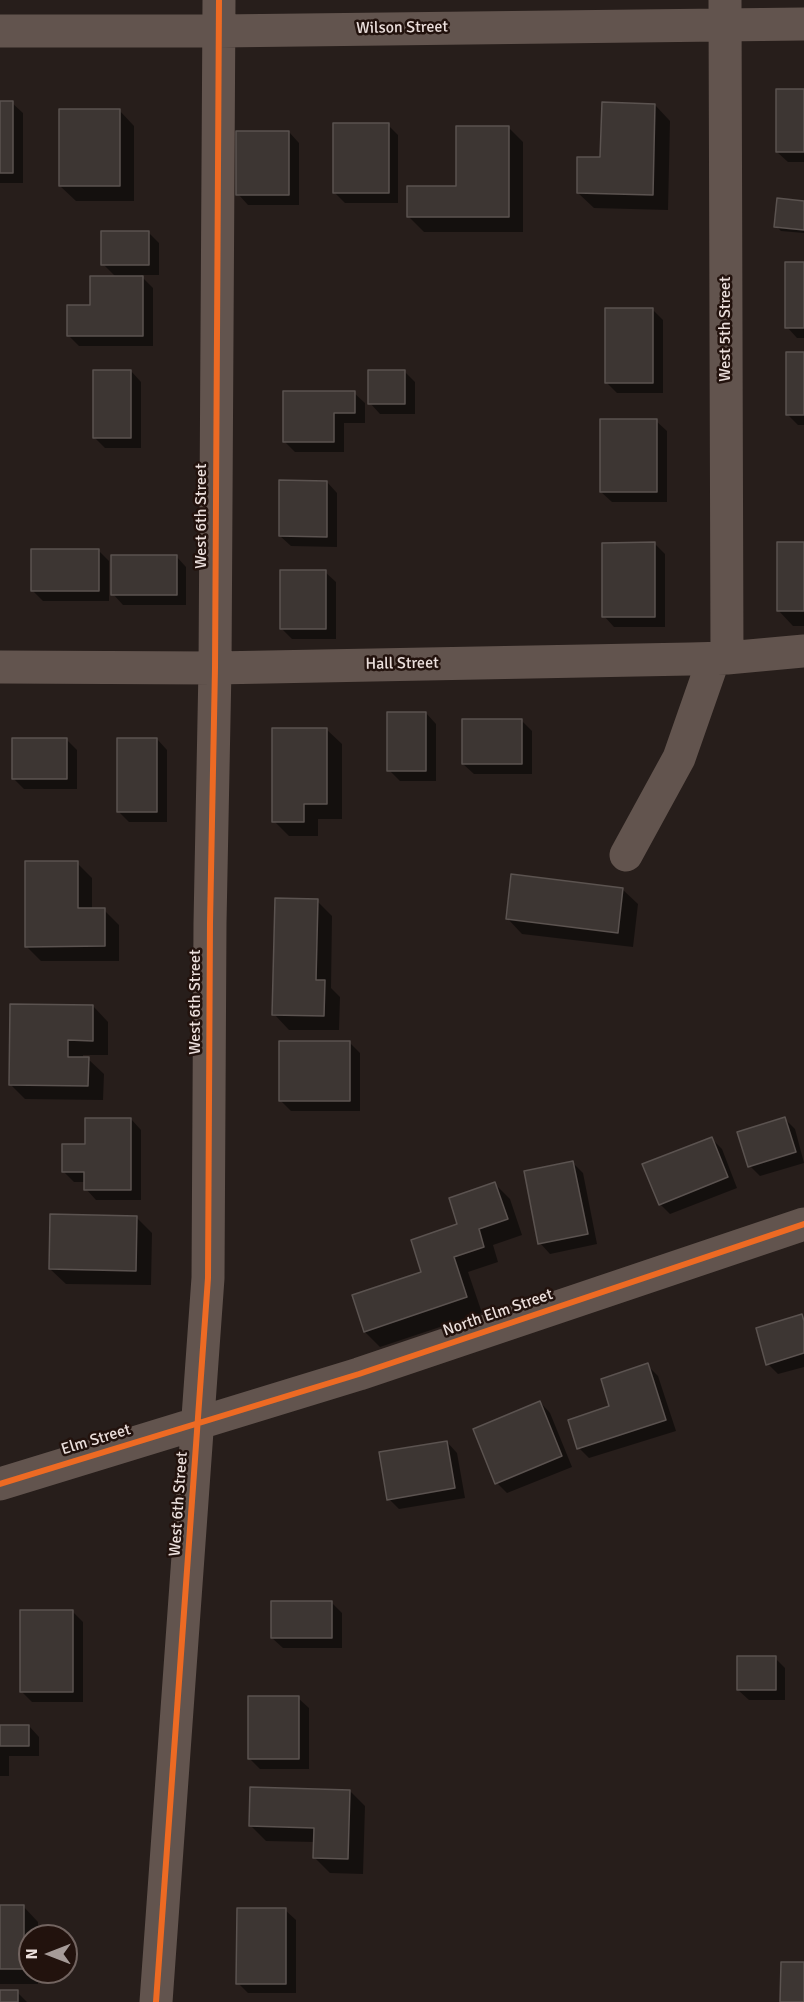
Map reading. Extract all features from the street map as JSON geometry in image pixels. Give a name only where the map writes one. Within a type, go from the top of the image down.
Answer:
[{"type":"street","name":"Wilson Street","points":[[0,31],[219,15],[725,12],[804,24]]},
{"type":"street","name":"West 5th Street","points":[[626,855],[680,758],[720,658],[725,12]]},
{"type":"street","name":"West 6th Street","points":[[156,2002],[208,1278],[219,15]]},
{"type":"street","name":"Hall Street","points":[[0,667],[215,668],[720,658],[804,651]]},
{"type":"street","name":"North Elm Street","points":[[199,1423],[359,1374],[804,1224]]},
{"type":"street","name":"Elm Street","points":[[0,1484],[199,1423]]},
{"type":"building","points":[[776,89],[804,89],[804,152],[776,152]]},
{"type":"building","points":[[0,101],[13,101],[13,173],[0,173]]},
{"type":"building","points":[[602,102],[655,104],[653,195],[577,193],[577,157],[600,157]]},
{"type":"building","points":[[59,109],[120,109],[120,186],[59,186]]},
{"type":"building","points":[[333,123],[389,123],[389,193],[333,193]]},
{"type":"building","points":[[456,126],[509,126],[509,217],[407,217],[407,186],[456,186]]},
{"type":"building","points":[[236,131],[289,131],[289,195],[236,195]]},
{"type":"building","points":[[777,198],[804,201],[804,230],[774,227]]},
{"type":"building","points":[[101,231],[149,231],[149,265],[101,265]]},
{"type":"building","points":[[785,262],[804,262],[804,328],[785,328]]},
{"type":"building","points":[[90,276],[143,276],[143,336],[67,336],[67,305],[90,305]]},
{"type":"building","points":[[605,308],[653,308],[653,383],[605,383]]},
{"type":"building","points":[[786,352],[804,352],[804,415],[786,415]]},
{"type":"building","points":[[93,370],[131,370],[131,438],[93,438]]},
{"type":"building","points":[[368,370],[405,370],[405,404],[368,404]]},
{"type":"building","points":[[283,391],[355,391],[355,413],[334,413],[334,442],[283,442]]},
{"type":"building","points":[[600,419],[657,419],[657,492],[600,492]]},
{"type":"building","points":[[279,480],[327,481],[327,537],[279,536]]},
{"type":"building","points":[[655,542],[655,617],[602,617],[602,543]]},
{"type":"building","points":[[777,542],[804,542],[804,611],[777,611]]},
{"type":"building","points":[[31,549],[99,549],[99,591],[31,591]]},
{"type":"building","points":[[111,555],[177,555],[177,595],[111,595]]},
{"type":"building","points":[[280,570],[326,570],[326,629],[280,629]]},
{"type":"building","points":[[387,712],[426,712],[426,771],[387,771]]},
{"type":"building","points":[[462,719],[522,719],[522,764],[462,764]]},
{"type":"building","points":[[272,728],[327,728],[327,804],[304,804],[304,822],[272,822]]},
{"type":"building","points":[[12,738],[67,738],[67,779],[12,779]]},
{"type":"building","points":[[117,738],[157,738],[157,812],[117,812]]},
{"type":"building","points":[[25,861],[78,861],[78,908],[105,908],[105,946],[25,947]]},
{"type":"building","points":[[511,874],[623,888],[618,933],[506,919]]},
{"type":"building","points":[[275,898],[318,899],[316,980],[325,980],[324,1016],[272,1015]]},
{"type":"building","points":[[10,1004],[93,1005],[93,1041],[68,1040],[68,1057],[89,1057],[88,1086],[9,1085]]},
{"type":"building","points":[[279,1041],[350,1041],[350,1101],[279,1101]]},
{"type":"building","points":[[785,1117],[796,1152],[748,1167],[737,1132]]},
{"type":"building","points":[[85,1118],[131,1118],[131,1190],[84,1190],[84,1172],[62,1172],[62,1144],[85,1144]]},
{"type":"building","points":[[712,1137],[728,1177],[659,1205],[642,1164]]},
{"type":"building","points":[[573,1161],[588,1234],[538,1244],[524,1171]]},
{"type":"building","points":[[495,1182],[508,1219],[479,1229],[484,1247],[454,1257],[467,1297],[364,1332],[352,1295],[421,1272],[411,1240],[457,1224],[449,1198]]},
{"type":"building","points":[[50,1214],[137,1216],[136,1271],[49,1269]]},
{"type":"building","points":[[802,1314],[804,1353],[766,1365],[756,1328]]},
{"type":"building","points":[[648,1363],[666,1420],[577,1449],[568,1420],[609,1406],[601,1379]]},
{"type":"building","points":[[540,1401],[562,1456],[495,1484],[473,1429]]},
{"type":"building","points":[[447,1441],[455,1488],[387,1500],[379,1452]]},
{"type":"building","points":[[271,1601],[332,1601],[332,1638],[271,1638]]},
{"type":"building","points":[[20,1610],[73,1610],[73,1692],[20,1692]]},
{"type":"building","points":[[737,1656],[776,1656],[776,1690],[737,1690]]},
{"type":"building","points":[[248,1696],[299,1696],[299,1759],[248,1759]]},
{"type":"building","points":[[0,1725],[29,1725],[29,1746],[0,1746]]},
{"type":"building","points":[[250,1787],[350,1790],[348,1859],[313,1858],[314,1828],[249,1826]]},
{"type":"building","points":[[0,1905],[24,1905],[24,1924],[18,1924],[18,1969],[0,1969]]},
{"type":"building","points":[[237,1908],[286,1908],[286,1984],[236,1984]]},
{"type":"building","points":[[781,1962],[804,1962],[804,2002],[780,2002]]},
{"type":"building","points":[[0,1990],[18,1990],[18,2002],[0,2002]]},
{"type":"cycle path","points":[[156,2002],[208,1278],[219,0]]},
{"type":"cycle path","points":[[0,1484],[359,1374],[804,1224]]}]
